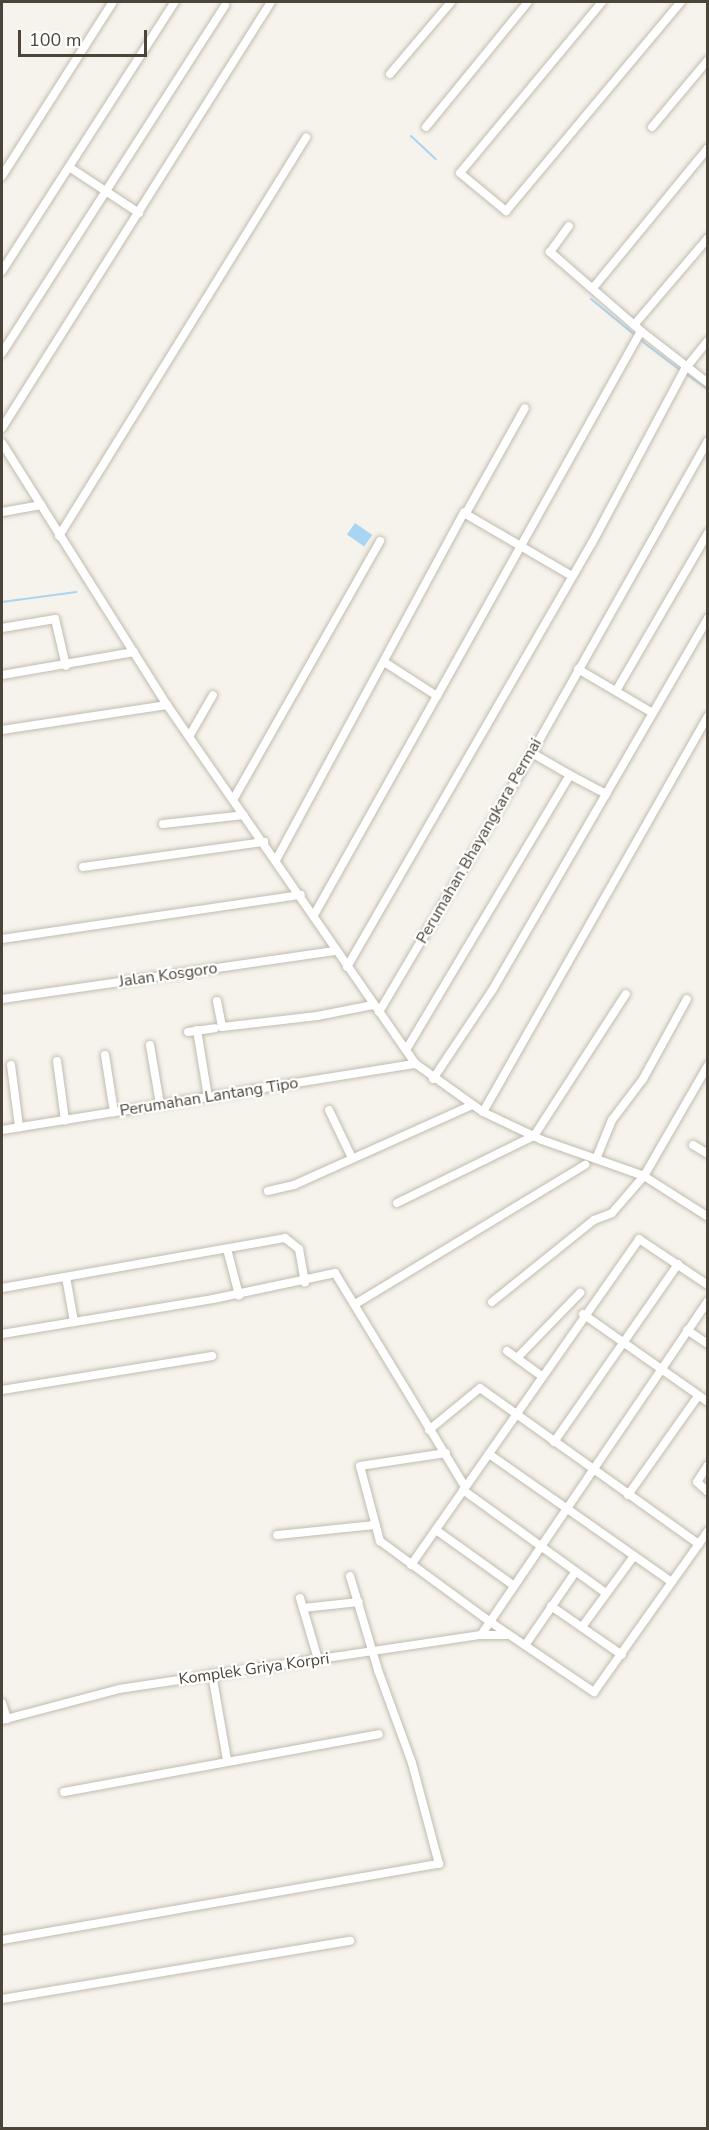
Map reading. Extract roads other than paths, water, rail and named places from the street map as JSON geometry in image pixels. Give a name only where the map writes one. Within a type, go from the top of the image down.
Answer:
[{"type":"street","points":[[2,176],[112,2]]},
{"type":"street","points":[[2,271],[175,2]]},
{"type":"street","points":[[2,428],[271,2]]},
{"type":"street","points":[[390,74],[451,2]]},
{"type":"street","points":[[426,127],[528,2]]},
{"type":"street","points":[[602,2],[460,173],[506,211],[681,2]]},
{"type":"street","points":[[2,353],[225,5]]},
{"type":"street","points":[[652,128],[708,60]]},
{"type":"street","points":[[59,536],[306,137]]},
{"type":"street","points":[[592,288],[708,148]]},
{"type":"street","points":[[69,166],[139,213]]},
{"type":"street","points":[[569,226],[550,252],[685,370],[708,383]]},
{"type":"street","points":[[314,915],[634,341],[638,330],[708,238]]},
{"type":"street","points":[[347,967],[572,576],[685,370],[708,341]]},
{"type":"street","points":[[276,860],[525,408]]},
{"type":"street","name":"Perumahan Bhayangkara Permai","points":[[376,1008],[532,753],[708,441]]},
{"type":"street","points":[[2,443],[167,705],[301,895],[335,951],[416,1064],[433,1079],[483,1112],[534,1136],[644,1176],[708,1217]]},
{"type":"street","points":[[2,512],[41,505]]},
{"type":"street","points":[[466,513],[572,576]]},
{"type":"street","points":[[616,691],[708,533]]},
{"type":"street","points":[[233,800],[380,541]]},
{"type":"street","points":[[433,1079],[493,989],[651,712],[708,618]]},
{"type":"street","points":[[2,628],[55,619],[66,666]]},
{"type":"street","points":[[2,675],[66,666],[134,652]]},
{"type":"street","points":[[384,662],[437,696]]},
{"type":"street","points":[[578,669],[651,712]]},
{"type":"street","points":[[190,735],[213,695]]},
{"type":"street","points":[[2,730],[167,705]]},
{"type":"street","points":[[483,1112],[708,716]]},
{"type":"street","points":[[532,753],[606,794]]},
{"type":"street","points":[[406,1050],[570,775]]},
{"type":"street","points":[[164,824],[244,814]]},
{"type":"street","points":[[83,867],[264,842]]},
{"type":"street","points":[[2,939],[301,895]]},
{"type":"street","name":"Jalan Kosgoro","points":[[2,999],[335,951]]},
{"type":"street","points":[[397,1203],[534,1136],[626,994]]},
{"type":"street","points":[[596,1159],[612,1120],[642,1079],[687,999]]},
{"type":"street","points":[[217,1001],[222,1027],[376,1008]]},
{"type":"street","points":[[188,1032],[215,1028]]},
{"type":"street","points":[[197,1030],[208,1097]]},
{"type":"street","points":[[150,1045],[160,1104]]},
{"type":"street","points":[[105,1055],[114,1112]]},
{"type":"street","points":[[57,1061],[65,1120]]},
{"type":"street","name":"Perumahan Lantang Tipo","points":[[2,1130],[416,1064]]},
{"type":"street","points":[[11,1065],[19,1127]]},
{"type":"street","points":[[492,1302],[594,1220],[612,1213],[644,1176],[708,1065]]},
{"type":"street","points":[[268,1191],[294,1185],[472,1105]]},
{"type":"street","points":[[328,1110],[352,1158]]},
{"type":"street","points":[[693,1145],[708,1154]]},
{"type":"street","points":[[357,1303],[585,1165]]},
{"type":"street","points":[[411,1565],[543,1377],[583,1314],[639,1239],[708,1285]]},
{"type":"street","points":[[2,1288],[291,1240],[299,1249],[305,1281]]},
{"type":"street","points":[[227,1249],[239,1294]]},
{"type":"street","points":[[555,1442],[678,1264]]},
{"type":"street","points":[[2,1334],[239,1294],[335,1273],[357,1303],[429,1430],[446,1453],[464,1489],[606,1593]]},
{"type":"street","points":[[66,1277],[74,1322]]},
{"type":"street","points":[[518,1358],[580,1293]]},
{"type":"street","points":[[481,1635],[539,1545],[708,1301]]},
{"type":"street","points":[[583,1314],[708,1402]]},
{"type":"street","points":[[687,1330],[708,1344]]},
{"type":"street","points":[[507,1351],[543,1377]]},
{"type":"street","points":[[2,1390],[212,1356]]},
{"type":"street","points":[[429,1430],[477,1387],[699,1544]]},
{"type":"street","points":[[628,1495],[698,1396]]},
{"type":"street","points":[[446,1453],[360,1466],[380,1541],[489,1621],[594,1692],[708,1531]]},
{"type":"street","points":[[489,1454],[672,1582]]},
{"type":"street","points":[[708,1465],[697,1482],[708,1492]]},
{"type":"street","points":[[277,1535],[375,1525]]},
{"type":"street","points":[[436,1530],[513,1585]]},
{"type":"street","points":[[582,1627],[634,1556]]},
{"type":"street","points":[[526,1644],[576,1571]]},
{"type":"street","points":[[2,1940],[438,1865],[438,1851],[412,1763],[373,1652],[350,1576]]},
{"type":"street","points":[[300,1598],[318,1659]]},
{"type":"street","points":[[303,1608],[359,1602]]},
{"type":"street","points":[[552,1606],[622,1655]]},
{"type":"street","name":"Komplek Griya Korpri","points":[[4,1720],[97,1694],[212,1674],[481,1635],[509,1635]]},
{"type":"street","points":[[212,1674],[226,1760]]},
{"type":"street","points":[[2,1704],[4,1720]]},
{"type":"street","points":[[64,1792],[226,1760],[379,1734]]},
{"type":"street","points":[[2,1999],[350,1941]]},
{"type":"water","points":[[355,523],[372,535],[364,547],[347,534]]},
{"type":"waterway","points":[[411,136],[436,159]]},
{"type":"waterway","points":[[591,299],[635,335]]},
{"type":"waterway","points":[[639,339],[680,370]]},
{"type":"waterway","points":[[685,373],[708,390]]},
{"type":"waterway","points":[[2,602],[76,592]]}]
